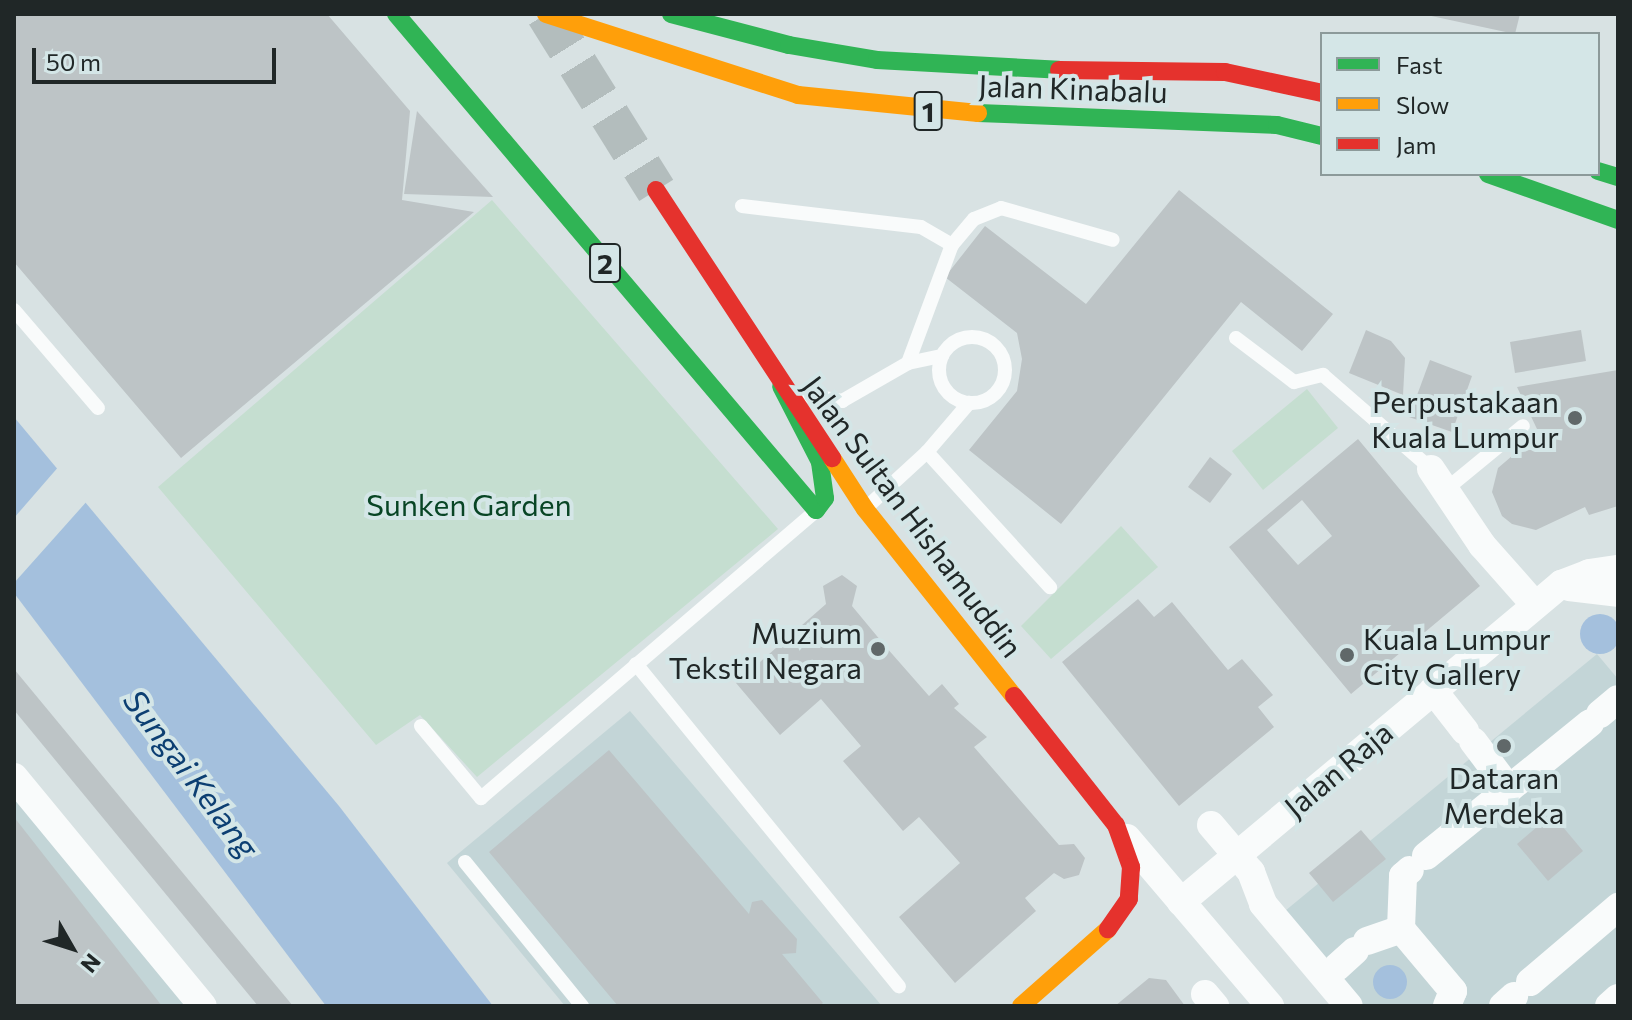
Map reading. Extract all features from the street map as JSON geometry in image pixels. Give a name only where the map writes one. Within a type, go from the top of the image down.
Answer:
[{"type":"main road","name":"2","points":[[396,14],[816,510]]},
{"type":"main road","name":"Jalan Kinabalu","points":[[546,14],[798,95],[912,110],[1277,125],[1320,136]]},
{"type":"main road","name":"Jalan Kinabalu","points":[[671,14],[789,45],[877,60],[993,69],[1225,72],[1320,93]]},
{"type":"main road","points":[[1494,176],[1618,220]]},
{"type":"main road","name":"Jalan Sultan Hishamuddin","points":[[656,190],[781,386],[865,509],[1116,825],[1131,867],[1129,899],[1105,934],[1021,1006]]},
{"type":"main road","points":[[781,386],[820,462],[825,498],[816,510]]},
{"type":"street","points":[[1438,480],[1482,545],[1535,605]]},
{"type":"street","name":"Jalan Raja","points":[[1181,902],[1561,584],[1618,569]]},
{"type":"street","points":[[1561,584],[1618,593]]},
{"type":"street","points":[[1433,690],[1509,789]]},
{"type":"street","points":[[1448,1006],[1453,991],[1401,929],[1403,876],[1603,712]]},
{"type":"street","points":[[14,777],[203,1006]]},
{"type":"street","points":[[1116,825],[1270,1006]]},
{"type":"street","points":[[1211,825],[1251,872],[1263,904],[1343,962],[1349,1006]]},
{"type":"street","points":[[1516,995],[1615,914]]},
{"type":"street","points":[[1343,962],[1401,929]]},
{"type":"street","points":[[1609,1006],[1618,998]]},
{"type":"lane","points":[[742,206],[921,227],[952,245]]},
{"type":"lane","points":[[908,363],[952,245],[974,219],[1001,208],[1113,240]]},
{"type":"lane","points":[[14,310],[98,408]]},
{"type":"lane","points":[[781,386],[814,400],[842,401],[908,363],[942,356],[968,337],[989,342],[1003,359],[998,390],[969,403],[927,452],[865,509]]},
{"type":"lane","points":[[1236,338],[1294,382],[1323,375],[1438,480],[1523,426]]},
{"type":"lane","points":[[942,356],[943,387],[969,403]]},
{"type":"lane","points":[[927,452],[1050,587]]},
{"type":"lane","points":[[421,726],[481,798],[816,510]]},
{"type":"lane","points":[[636,664],[899,986]]},
{"type":"lane","points":[[465,862],[582,1006]]},
{"type":"shaded area","name":"Dataran Merdeka","points":[[1597,654],[1618,679],[1618,986],[1594,1006],[1349,1006],[1274,920]]},
{"type":"shaded area","points":[[630,711],[882,1006],[565,1006],[447,863]]},
{"type":"shaded area","points":[[14,792],[190,1006],[14,1006]]},
{"type":"green space","name":"Sunken Garden","points":[[492,200],[778,529],[477,777],[420,715],[376,745],[158,487]]},
{"type":"green space","points":[[1307,389],[1338,428],[1263,490],[1232,451]]},
{"type":"green space","points":[[1121,526],[1158,567],[1051,659],[1021,626]]},
{"type":"water","name":"Sungai Kelang","points":[[14,417],[339,806],[493,1006],[326,1006],[14,593]]},
{"type":"water","points":[[1600,614],[1614,620],[1620,634],[1614,648],[1600,654],[1586,648],[1580,634],[1586,620]]},
{"type":"water","points":[[1390,965],[1402,970],[1407,982],[1402,994],[1390,999],[1378,994],[1373,982],[1378,970]]},
{"type":"pier","points":[[60,465],[88,500],[14,583],[14,518]]},
{"type":"building","points":[[14,14],[327,14],[410,111],[402,200],[474,212],[181,458],[14,262]]},
{"type":"building","points":[[1422,14],[1520,14],[1516,32]]},
{"type":"building","points":[[417,111],[493,197],[404,194]]},
{"type":"building","points":[[1179,190],[1333,314],[1302,351],[1241,302],[1061,524],[969,450],[1017,391],[1022,359],[1017,333],[945,277],[985,226],[1086,304]]},
{"type":"building","points":[[1366,330],[1391,341],[1405,358],[1403,395],[1349,373]]},
{"type":"building","points":[[1581,330],[1586,361],[1515,373],[1510,342]]},
{"type":"building","points":[[1430,360],[1472,376],[1452,432],[1409,417]]},
{"type":"building","name":"Perpustakaan Kuala Lumpur","points":[[1618,370],[1618,506],[1589,515],[1585,507],[1536,530],[1512,524],[1502,516],[1492,492],[1498,468],[1519,450],[1547,450],[1517,387]]},
{"type":"building","points":[[1358,439],[1480,586],[1351,694],[1229,547]],"holes":[[[1302,500],[1332,536],[1298,565],[1267,530]]]},
{"type":"building","points":[[1210,457],[1232,474],[1210,503],[1188,487]]},
{"type":"building","points":[[842,575],[857,586],[852,606],[886,647],[929,696],[942,684],[959,704],[954,708],[987,737],[974,747],[1059,845],[1074,844],[1085,858],[1079,875],[1064,879],[1054,873],[1025,898],[1036,911],[955,983],[899,917],[960,863],[919,817],[903,831],[843,761],[861,746],[821,699],[780,735],[736,683],[826,604],[823,586]]},
{"type":"building","points":[[1138,599],[1154,617],[1172,602],[1228,670],[1242,659],[1273,695],[1258,707],[1274,727],[1179,806],[1062,662]]},
{"type":"building","points":[[14,669],[293,1006],[258,1006],[14,710]]},
{"type":"building","points":[[609,750],[749,914],[752,902],[762,900],[797,939],[796,953],[782,954],[823,1003],[819,1006],[618,1006],[489,852]]},
{"type":"building","points":[[1552,814],[1583,851],[1548,881],[1517,844]]},
{"type":"building","points":[[14,817],[162,1006],[14,1006]]},
{"type":"building","points":[[1361,830],[1386,859],[1333,902],[1309,873]]},
{"type":"building","points":[[1149,978],[1166,980],[1185,1006],[1115,1006]]},
{"type":"tunnel","points":[[546,14],[656,190]]},
{"type":"traffic: fast","points":[[396,14],[816,510],[825,498],[820,462],[781,386]]},
{"type":"traffic: fast","points":[[671,14],[789,45],[877,60],[1059,70]]},
{"type":"traffic: fast","points":[[978,113],[1277,125],[1320,136]]},
{"type":"traffic: fast","points":[[1600,172],[1618,177]]},
{"type":"traffic: fast","points":[[1494,176],[1618,220]]},
{"type":"traffic: slow","points":[[546,14],[798,95],[978,113]]},
{"type":"traffic: slow","points":[[832,458],[865,509],[1014,696]]},
{"type":"traffic: slow","points":[[1021,1006],[1108,929]]},
{"type":"traffic: jam","points":[[1059,70],[1225,72],[1320,93]]},
{"type":"traffic: jam","points":[[656,190],[832,458]]},
{"type":"traffic: jam","points":[[1014,696],[1116,825],[1131,867],[1129,899],[1108,929]]},
{"type":"place","name":"Perpustakaan Kuala Lumpur","points":[[1575,418]]},
{"type":"place","name":"Muzium Tekstil Negara","points":[[878,649]]},
{"type":"place","name":"Kuala Lumpur City Gallery","points":[[1347,655]]},
{"type":"place","name":"Dataran Merdeka","points":[[1504,746]]}]
